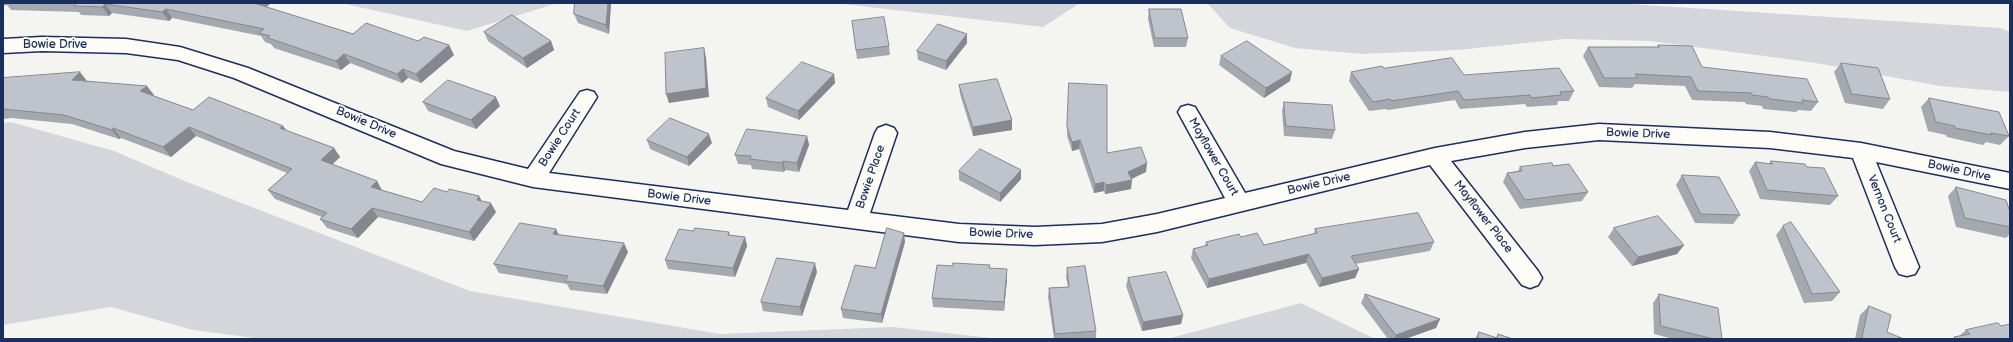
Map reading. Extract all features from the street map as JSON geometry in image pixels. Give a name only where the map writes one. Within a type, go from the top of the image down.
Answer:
[{"type":"street","name":"Bowie Drive","points":[[3,46],[42,44],[126,46],[180,54],[249,76],[449,158],[533,179],[959,233],[1050,236],[1102,233],[1157,223],[1239,202],[1435,156],[1525,140],[1599,132],[1770,140],[1861,152],[2010,181]]},
{"type":"street","name":"Bowie Court","points":[[533,179],[587,97]]},
{"type":"street","name":"Mayflower Court","points":[[1188,112],[1239,202]]},
{"type":"street","name":"Bowie Place","points":[[856,220],[886,133]]},
{"type":"street","name":"Vernon Court","points":[[1861,152],[1907,267]]},
{"type":"street","name":"Mayflower Place","points":[[1435,156],[1530,278]]},
{"type":"shaded area","points":[[341,3],[558,3],[467,31]]},
{"type":"shaded area","points":[[834,3],[1080,3],[1043,27]]},
{"type":"shaded area","points":[[1207,3],[1614,3],[2000,28],[2010,32],[2010,92],[1940,86],[1816,63],[1650,41],[1565,39],[1457,50],[1361,54],[1295,48],[1230,28]]},
{"type":"shaded area","points":[[11,122],[114,151],[187,182],[470,291],[720,334],[893,327],[1000,339],[262,339],[193,330],[111,307],[3,325],[3,123]]},
{"type":"shaded area","points":[[1301,303],[1375,339],[1167,339]]},
{"type":"building","points":[[77,3],[254,3],[353,34],[366,23],[418,41],[424,37],[449,45],[416,74],[403,69],[397,74],[344,54],[336,61],[268,38],[270,36],[259,33],[264,29],[166,9],[162,12],[105,4],[102,7],[74,6]]},
{"type":"building","points":[[575,3],[608,3],[606,25],[574,14]]},
{"type":"building","points":[[1149,9],[1181,9],[1188,38],[1155,38]]},
{"type":"building","points":[[512,15],[551,41],[523,58],[484,32]]},
{"type":"building","points":[[884,17],[889,46],[856,50],[852,21]]},
{"type":"building","points":[[938,24],[967,34],[946,61],[917,51]]},
{"type":"building","points":[[1247,41],[1292,72],[1266,88],[1221,56]]},
{"type":"building","points":[[1658,45],[1692,46],[1702,67],[1807,79],[1818,102],[1802,100],[1803,103],[1770,99],[1768,97],[1752,95],[1751,93],[1698,91],[1691,77],[1635,74],[1638,78],[1604,78],[1588,47],[1659,47]]},
{"type":"building","points":[[704,48],[706,88],[666,94],[665,53]]},
{"type":"building","points":[[1452,58],[1464,75],[1559,68],[1574,91],[1560,92],[1561,95],[1531,98],[1530,95],[1464,100],[1458,91],[1391,101],[1390,99],[1373,102],[1351,72],[1382,66],[1384,68]]},
{"type":"building","points":[[802,62],[834,74],[798,111],[766,98]]},
{"type":"building","points":[[1841,63],[1878,68],[1890,99],[1852,94]]},
{"type":"building","points":[[80,72],[72,80],[147,86],[140,91],[193,110],[209,97],[283,126],[280,128],[334,148],[321,160],[377,181],[371,187],[422,202],[434,188],[447,192],[449,189],[479,196],[477,200],[491,203],[469,232],[372,208],[351,229],[320,219],[327,213],[268,190],[292,169],[189,127],[163,147],[113,128],[112,130],[64,115],[3,109],[3,78]]},
{"type":"building","points":[[997,79],[1012,120],[973,127],[959,85]]},
{"type":"building","points":[[448,80],[496,97],[471,120],[423,102]]},
{"type":"building","points":[[1069,83],[1107,85],[1107,153],[1141,147],[1147,163],[1128,172],[1132,180],[1106,185],[1104,182],[1095,184],[1080,140],[1072,142],[1067,127]]},
{"type":"building","points":[[1929,98],[1999,112],[2009,136],[1991,133],[1992,135],[1955,128],[1955,126],[1936,122]]},
{"type":"building","points":[[1284,102],[1332,105],[1335,130],[1286,126]]},
{"type":"building","points":[[670,118],[709,134],[687,157],[647,140]]},
{"type":"building","points":[[747,129],[807,136],[797,163],[783,161],[782,163],[750,159],[751,156],[735,155]]},
{"type":"building","points":[[980,149],[1021,170],[1000,193],[959,171]]},
{"type":"building","points":[[1771,161],[1805,164],[1807,167],[1824,168],[1838,196],[1767,190],[1755,162],[1772,164]]},
{"type":"building","points":[[1552,163],[1553,166],[1569,164],[1588,192],[1525,200],[1507,173],[1522,171],[1520,167]]},
{"type":"building","points":[[1682,175],[1719,177],[1740,215],[1701,214]]},
{"type":"building","points":[[1956,187],[2006,200],[2010,212],[2010,227],[1965,218]]},
{"type":"building","points":[[1418,213],[1434,242],[1351,256],[1359,269],[1322,278],[1309,254],[1209,279],[1193,249],[1208,245],[1206,242],[1239,234],[1241,237],[1257,233],[1264,245],[1317,233],[1315,229]]},
{"type":"building","points":[[1658,216],[1684,245],[1638,257],[1614,228]]},
{"type":"building","points":[[1791,222],[1840,292],[1812,294],[1783,226]]},
{"type":"building","points":[[520,223],[556,229],[553,234],[624,243],[603,286],[565,281],[568,276],[494,264]]},
{"type":"building","points":[[695,228],[729,232],[728,235],[745,237],[733,268],[665,260],[679,229],[693,231]]},
{"type":"building","points":[[887,228],[904,233],[881,314],[841,309],[855,265],[875,268]]},
{"type":"building","points":[[777,258],[815,263],[800,307],[761,302]]},
{"type":"building","points":[[953,263],[990,265],[989,268],[1007,269],[1004,302],[932,298],[937,265],[953,266]]},
{"type":"building","points":[[1085,266],[1096,331],[1055,334],[1049,288],[1069,287],[1067,268]]},
{"type":"building","points":[[1166,272],[1183,315],[1143,322],[1128,278]]},
{"type":"building","points":[[1365,294],[1440,319],[1396,335]]},
{"type":"building","points":[[1659,294],[1718,308],[1722,339],[1714,339],[1661,326]]},
{"type":"building","points":[[1869,306],[1891,315],[1887,332],[1904,339],[1862,339]]},
{"type":"building","points":[[1998,323],[2001,326],[2010,324],[2010,339],[1956,339],[1954,337],[1970,334],[1966,330]]},
{"type":"building","points":[[1479,332],[1497,338],[1498,334],[1513,339],[1478,339]]}]
